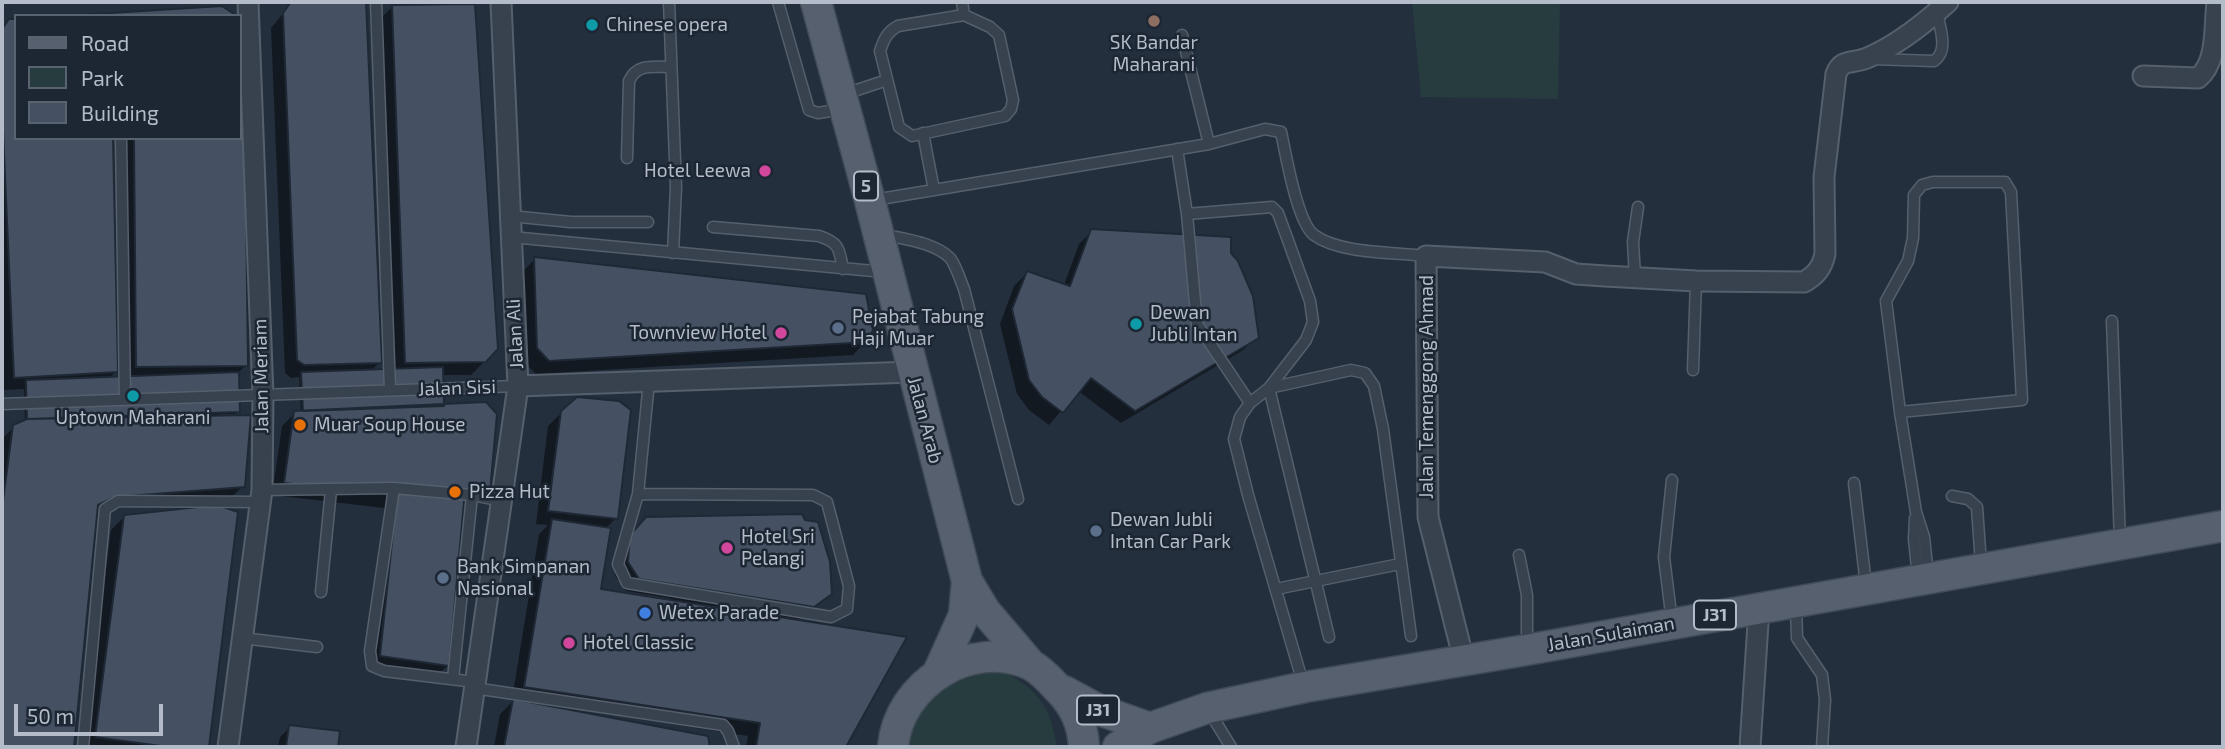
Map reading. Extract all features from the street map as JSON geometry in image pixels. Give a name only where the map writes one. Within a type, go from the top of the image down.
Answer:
[{"type":"main road","name":"Jalan Arab","points":[[816,2],[967,581],[964,615],[938,673]]},
{"type":"main road","name":"Jalan Sulaiman","points":[[1150,727],[1207,708],[1305,687],[2223,526]]},
{"type":"main road","name":"5","points":[[967,581],[985,611],[1041,674],[1068,699],[1080,720],[1084,747]]},
{"type":"main road","points":[[890,744],[902,713],[917,690],[938,673],[960,662],[984,657],[1008,658],[1041,674]]},
{"type":"main road","name":"J31","points":[[1041,674],[1073,698],[1150,727]]},
{"type":"main road","name":"J31","points":[[1118,747],[1150,727]]},
{"type":"street","name":"Jalan Meriam","points":[[228,747],[261,496],[263,395],[246,119],[247,2]]},
{"type":"street","name":"Jalan Ali","points":[[466,747],[518,386],[500,2]]},
{"type":"street","points":[[2143,76],[2198,79],[2203,74],[2212,56],[2217,2]]},
{"type":"street","name":"Jalan Temenggong Ahmad","points":[[1464,661],[1428,517],[1426,256],[1545,262],[1576,274],[1696,281],[1804,282],[1815,276],[1825,254],[1824,177],[1839,67],[1845,61],[1865,59],[1888,46],[1942,7]]},
{"type":"street","name":"Jalan Sisi","points":[[518,386],[912,372]]},
{"type":"street","points":[[1750,747],[1759,608]]},
{"type":"lane","points":[[376,2],[390,390]]},
{"type":"lane","points":[[669,2],[676,187],[673,253]]},
{"type":"lane","points":[[778,2],[809,110],[818,113],[887,80]]},
{"type":"lane","points":[[962,2],[964,15]]},
{"type":"lane","points":[[1865,59],[1934,61],[1943,50],[1942,7]]},
{"type":"lane","points":[[964,15],[990,27],[999,35],[1013,100],[1005,117],[912,136],[899,127],[887,80],[880,51],[889,31],[898,26],[964,15]]},
{"type":"lane","points":[[1182,35],[1209,144]]},
{"type":"lane","points":[[627,158],[629,81],[633,72],[643,66],[671,67]]},
{"type":"lane","points":[[870,201],[1209,144],[1265,129],[1281,132],[1293,191],[1312,234],[1335,246],[1426,256]]},
{"type":"lane","points":[[923,134],[934,190]]},
{"type":"lane","points":[[121,140],[125,400]]},
{"type":"lane","points":[[1177,149],[1197,324],[1250,403]]},
{"type":"lane","points":[[1900,412],[2022,400],[2011,192],[2005,182],[1933,182],[1922,185],[1914,195],[1913,238],[1908,261],[1886,301],[1900,412],[1916,512],[1924,537],[1923,580]]},
{"type":"lane","points":[[1186,214],[1272,207],[1278,213],[1310,301],[1313,323],[1306,341],[1269,388],[1250,403],[1240,418],[1234,439],[1305,687]]},
{"type":"lane","points":[[1635,277],[1633,242],[1638,207]]},
{"type":"lane","points":[[510,216],[571,222],[648,222]]},
{"type":"lane","points":[[713,227],[819,236],[832,240],[839,248],[843,268]]},
{"type":"lane","points":[[878,233],[914,241],[951,259],[964,289],[1018,499]]},
{"type":"lane","points":[[511,237],[888,273]]},
{"type":"lane","points":[[1693,370],[1696,281]]},
{"type":"lane","points":[[2112,321],[2120,545]]},
{"type":"lane","points":[[1269,388],[1351,370],[1365,373],[1374,386],[1411,636]]},
{"type":"lane","points":[[638,495],[813,495],[827,502],[849,586],[848,609],[831,617],[627,583],[618,564],[638,495],[649,381]]},
{"type":"lane","name":"Jalan Sisi","points":[[2,404],[518,386]]},
{"type":"lane","points":[[1269,388],[1329,637]]},
{"type":"lane","points":[[1672,480],[1664,557],[1672,623]]},
{"type":"lane","points":[[1854,483],[1867,589]]},
{"type":"lane","points":[[83,747],[105,509],[118,501],[394,488],[472,495],[502,501]]},
{"type":"lane","points":[[394,488],[370,651],[372,666],[384,671],[453,679],[475,685],[723,725],[734,747]]},
{"type":"lane","points":[[321,592],[331,490]]},
{"type":"lane","points":[[453,679],[472,495]]},
{"type":"lane","points":[[1952,496],[1968,499],[1977,507],[1981,569]]},
{"type":"lane","points":[[1519,555],[1527,595],[1526,650]]},
{"type":"lane","points":[[1276,589],[1400,564]]},
{"type":"lane","points":[[1796,602],[1797,638],[1822,675],[1825,700],[1822,747]]},
{"type":"lane","points":[[241,638],[317,647]]},
{"type":"lane","points":[[1207,708],[1231,747]]},
{"type":"green space","points":[[1412,2],[1560,2],[1558,99],[1421,97]]},
{"type":"green space","points":[[1000,670],[1024,684],[1040,700],[1050,720],[1057,747],[896,747],[949,671]]},
{"type":"building","points":[[291,2],[366,2],[382,363],[304,365],[297,360],[283,13]]},
{"type":"building","points":[[475,4],[498,349],[486,362],[405,363],[392,5]]},
{"type":"building","points":[[222,6],[234,14],[95,14]]},
{"type":"building","points":[[9,19],[14,19],[14,140],[113,140],[118,372],[14,378],[2,108],[2,29]]},
{"type":"building","points":[[242,125],[245,125],[248,366],[136,367],[134,140],[242,140]]},
{"type":"building","name":"Dewan Jubli Intan","points":[[1091,229],[1231,237],[1231,253],[1238,261],[1253,296],[1259,338],[1135,411],[1091,378],[1063,413],[1042,397],[1029,380],[1012,309],[1027,271],[1070,286]]},
{"type":"building","points":[[534,257],[866,294],[873,330],[868,342],[549,361],[537,348]]},
{"type":"building","points":[[443,367],[444,406],[303,411],[301,372]]},
{"type":"building","name":"Uptown Maharani","points":[[239,372],[240,412],[27,419],[26,380]]},
{"type":"building","points":[[577,397],[619,401],[631,410],[618,519],[548,511],[561,411]]},
{"type":"building","points":[[486,402],[497,414],[490,492],[465,491],[449,666],[380,656],[397,495],[284,483],[294,411]]},
{"type":"building","points":[[251,415],[245,487],[115,497],[98,505],[74,747],[2,747],[2,508],[13,425],[27,419]]},
{"type":"building","points":[[217,505],[238,512],[209,747],[168,747],[95,737],[124,515]]},
{"type":"building","name":"Hotel Sri Pelangi","points":[[802,514],[805,520],[818,522],[830,562],[832,594],[814,607],[639,579],[628,562],[630,535],[646,517]]},
{"type":"building","name":"Wetex Parade","points":[[552,519],[611,528],[601,589],[907,637],[846,747],[756,747],[760,723],[524,687]]},
{"type":"building","points":[[513,699],[708,736],[710,747],[504,747]]},
{"type":"building","points":[[289,725],[340,731],[338,747],[286,747]]},
{"type":"place","name":"SK Bandar Maharani","points":[[1154,21]]},
{"type":"place","name":"Chinese opera","points":[[592,25]]},
{"type":"place","name":"Hotel Leewa","points":[[765,171]]},
{"type":"place","name":"Dewan Jubli Intan","points":[[1136,324]]},
{"type":"place","name":"Pejabat Tabung Haji Muar","points":[[838,328]]},
{"type":"place","name":"Townview Hotel","points":[[781,333]]},
{"type":"place","name":"Uptown Maharani","points":[[133,396]]},
{"type":"place","name":"Muar Soup House","points":[[300,425]]},
{"type":"place","name":"Pizza Hut","points":[[455,492]]},
{"type":"place","name":"Dewan Jubli Intan Car Park","points":[[1096,531]]},
{"type":"place","name":"Hotel Sri Pelangi","points":[[727,548]]},
{"type":"place","name":"Bank Simpanan Nasional","points":[[443,578]]},
{"type":"place","name":"Wetex Parade","points":[[645,613]]},
{"type":"place","name":"Hotel Classic","points":[[569,643]]}]
